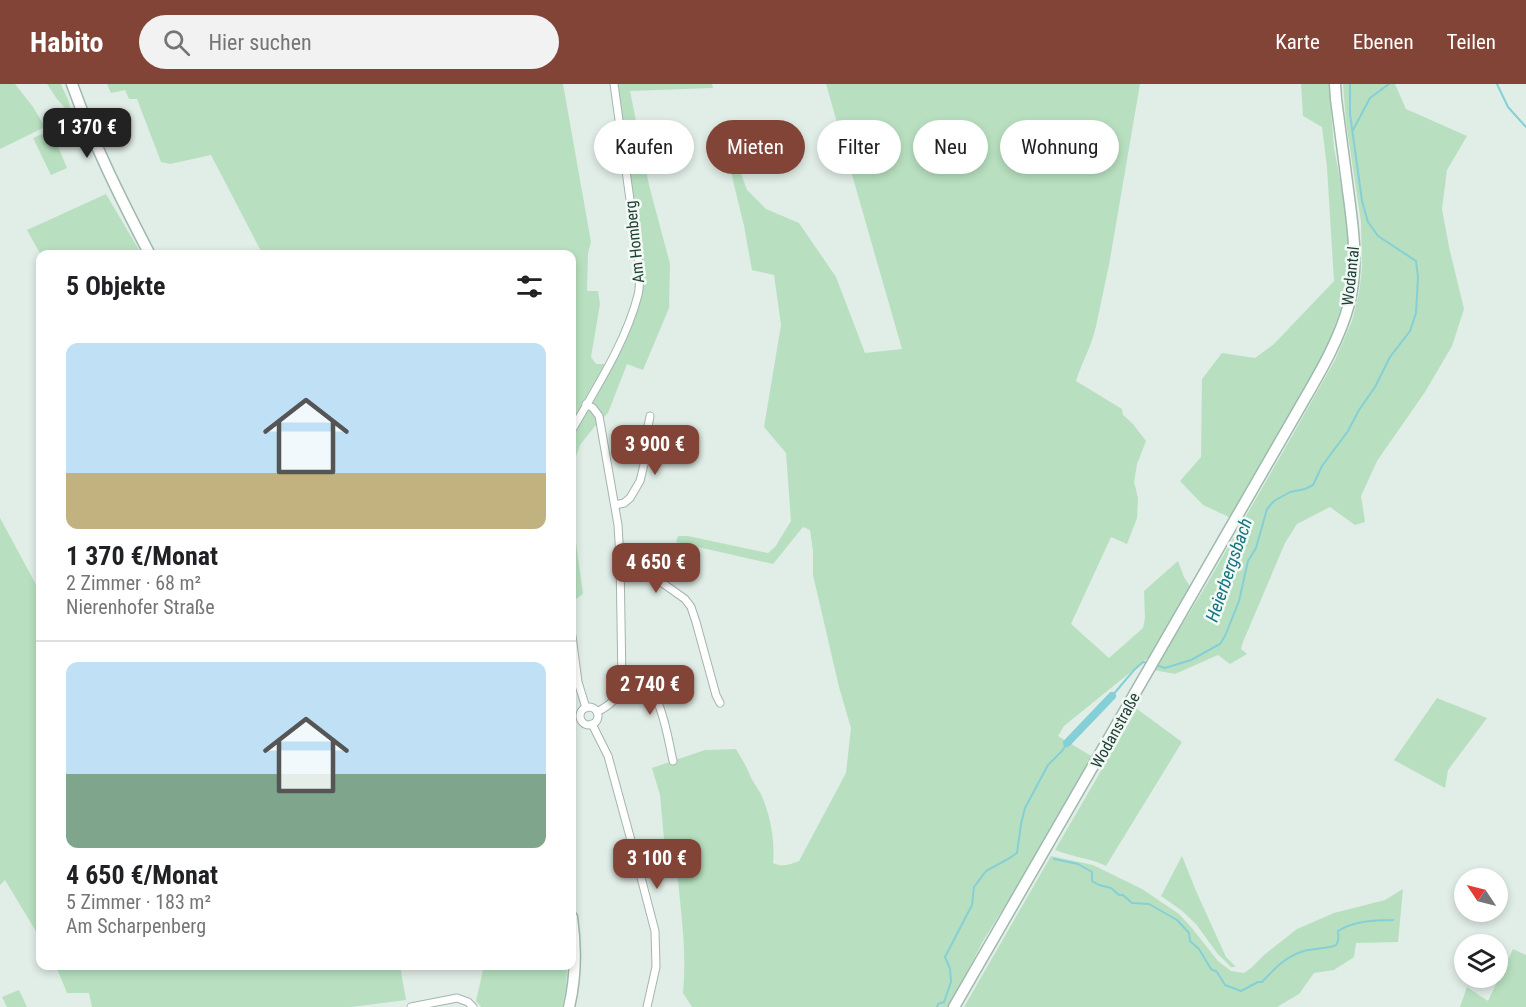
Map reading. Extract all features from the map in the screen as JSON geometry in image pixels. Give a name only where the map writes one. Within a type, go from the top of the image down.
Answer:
[{"type":"main road","points":[[72,84],[105,166],[147,250]]},
{"type":"main road","name":"Wodantal","points":[[1275,452],[1332,349],[1345,318],[1352,290],[1354,241],[1335,84]]},
{"type":"main road","name":"Wodanstraße","points":[[954,1007],[1275,452]]},
{"type":"main road","points":[[569,1007],[574,970]]},
{"type":"street","name":"Am Homberg","points":[[576,423],[611,360],[627,327],[639,294],[640,272],[614,84]]},
{"type":"street","points":[[586,404],[593,408],[599,416],[618,525],[620,558],[622,684],[616,699],[597,712]]},
{"type":"street","points":[[615,505],[624,503],[630,498],[640,481],[647,452],[645,443],[650,416]]},
{"type":"street","points":[[620,558],[631,561],[685,599],[691,607],[720,703]]},
{"type":"street","points":[[576,667],[586,708]]},
{"type":"street","points":[[622,669],[631,671],[653,691],[661,710],[673,761]]},
{"type":"street","points":[[586,708],[597,712],[598,718],[592,724]]},
{"type":"street","points":[[581,719],[581,714],[586,708]]},
{"type":"street","points":[[576,721],[581,719]]},
{"type":"street","points":[[581,719],[587,724],[592,724]]},
{"type":"street","points":[[592,724],[608,756],[637,859],[654,931],[656,967],[647,1007]]},
{"type":"street","points":[[411,1007],[435,1005],[457,998],[464,999],[474,1007]]},
{"type":"green space","points":[[0,84],[15,84],[45,127],[0,149]]},
{"type":"green space","points":[[47,84],[61,84],[69,102],[69,113],[57,99]]},
{"type":"green space","points":[[107,84],[563,84],[591,242],[588,253],[587,291],[598,291],[600,304],[591,357],[596,364],[606,364],[615,358],[641,295],[627,174],[647,174],[670,264],[669,308],[643,370],[627,364],[608,413],[580,445],[576,456],[576,250],[260,250],[211,155],[170,164],[161,162],[137,99],[129,99],[125,90],[111,93]]},
{"type":"green space","points":[[616,84],[712,84],[713,88],[630,91],[636,120],[620,120]]},
{"type":"green space","points":[[826,84],[1140,84],[1109,265],[1096,326],[1076,381],[1122,409],[1123,415],[1146,441],[1137,464],[1134,482],[1138,498],[1137,518],[1127,544],[1111,537],[1071,624],[1109,658],[1143,628],[1144,591],[1178,561],[1191,588],[1148,658],[1064,726],[1058,736],[1093,757],[983,941],[949,1007],[692,1007],[683,993],[684,948],[677,871],[667,873],[660,795],[652,768],[705,750],[736,749],[766,807],[773,839],[773,863],[783,865],[799,861],[846,773],[851,728],[813,575],[810,530],[803,527],[773,564],[676,542],[678,536],[688,536],[768,553],[775,547],[791,521],[786,453],[764,427],[781,325],[774,275],[752,270],[731,174],[741,174],[747,190],[766,209],[799,223],[836,277],[865,353],[902,349],[852,174],[901,174],[901,120],[836,120]]},
{"type":"green space","points":[[1301,84],[1329,84],[1334,148],[1349,228],[1349,271],[1343,303],[1327,347],[1282,431],[1231,518],[1203,505],[1180,481],[1201,457],[1202,379],[1222,353],[1255,358],[1274,344],[1334,281],[1327,167],[1322,127],[1303,116]]},
{"type":"green space","points":[[1343,84],[1395,84],[1406,109],[1467,136],[1447,170],[1442,209],[1464,309],[1452,346],[1425,392],[1377,461],[1361,496],[1365,522],[1355,525],[1330,507],[1297,524],[1285,543],[1243,642],[1241,649],[1247,654],[1230,664],[1218,655],[1175,674],[1154,670],[1204,589],[1292,436],[1335,360],[1352,321],[1362,268],[1361,222],[1346,122]]},
{"type":"green space","points":[[51,130],[67,168],[51,175],[33,138]]},
{"type":"green space","points":[[106,194],[139,250],[38,250],[27,230]]},
{"type":"green space","points":[[0,518],[36,585],[36,931],[5,880],[0,885]]},
{"type":"green space","points":[[576,542],[583,594],[576,599]]},
{"type":"green space","points":[[1437,698],[1487,718],[1448,770],[1445,788],[1394,760]]},
{"type":"green space","points":[[1137,709],[1182,742],[1106,866],[1055,850]]},
{"type":"green space","points":[[1051,856],[1093,865],[1142,889],[1179,914],[1218,961],[1231,971],[1244,973],[1297,929],[1334,913],[1385,900],[1403,889],[1398,942],[1356,943],[1354,957],[1334,970],[1314,973],[1299,994],[1277,1007],[964,1007]]},
{"type":"green space","points":[[1182,856],[1226,957],[1236,967],[1231,967],[1217,953],[1196,924],[1161,896]]},
{"type":"green space","points":[[1513,949],[1526,955],[1526,1007],[1460,1007],[1467,988],[1488,1001],[1494,988],[1508,988],[1508,959]]},
{"type":"green space","points":[[58,970],[401,970],[406,1000],[351,1007],[92,1007],[89,993],[67,993]]},
{"type":"green space","points":[[483,970],[567,970],[562,1007],[481,1007],[476,1001]]},
{"type":"green space","points":[[19,990],[27,1007],[7,1007],[2,997]]},
{"type":"waterway","name":"Heierbergsbach","points":[[1156,665],[1165,668],[1191,660],[1220,644],[1239,601],[1248,561],[1256,548],[1267,509],[1274,501],[1290,492],[1313,485],[1322,466],[1348,431],[1375,387],[1390,357],[1410,331],[1416,313],[1418,277],[1416,261],[1378,236],[1368,222],[1362,201],[1350,114],[1350,84]]},
{"type":"waterway","points":[[1353,130],[1370,98],[1389,84]]},
{"type":"waterway","points":[[1497,84],[1508,107],[1526,127]]},
{"type":"waterway","name":"Heierbergsbach","points":[[1112,696],[1134,670],[1143,662],[1148,663]]},
{"type":"waterway","name":"Heierbergsbach","points":[[1067,743],[1112,696]]},
{"type":"waterway","name":"Heierbergsbach","points":[[937,1007],[938,1004],[944,1002],[951,982],[950,969],[945,957],[972,905],[974,887],[986,871],[1017,853],[1025,808],[1048,765],[1067,743]]},
{"type":"waterway","points":[[1054,859],[1078,864],[1092,872],[1092,881],[1099,885],[1111,888],[1132,903],[1149,904],[1177,920],[1189,933],[1190,941],[1199,949],[1211,969],[1217,972],[1225,985],[1241,991],[1262,982],[1292,956],[1304,951],[1336,945],[1338,931],[1344,927],[1365,922],[1393,920]]}]
